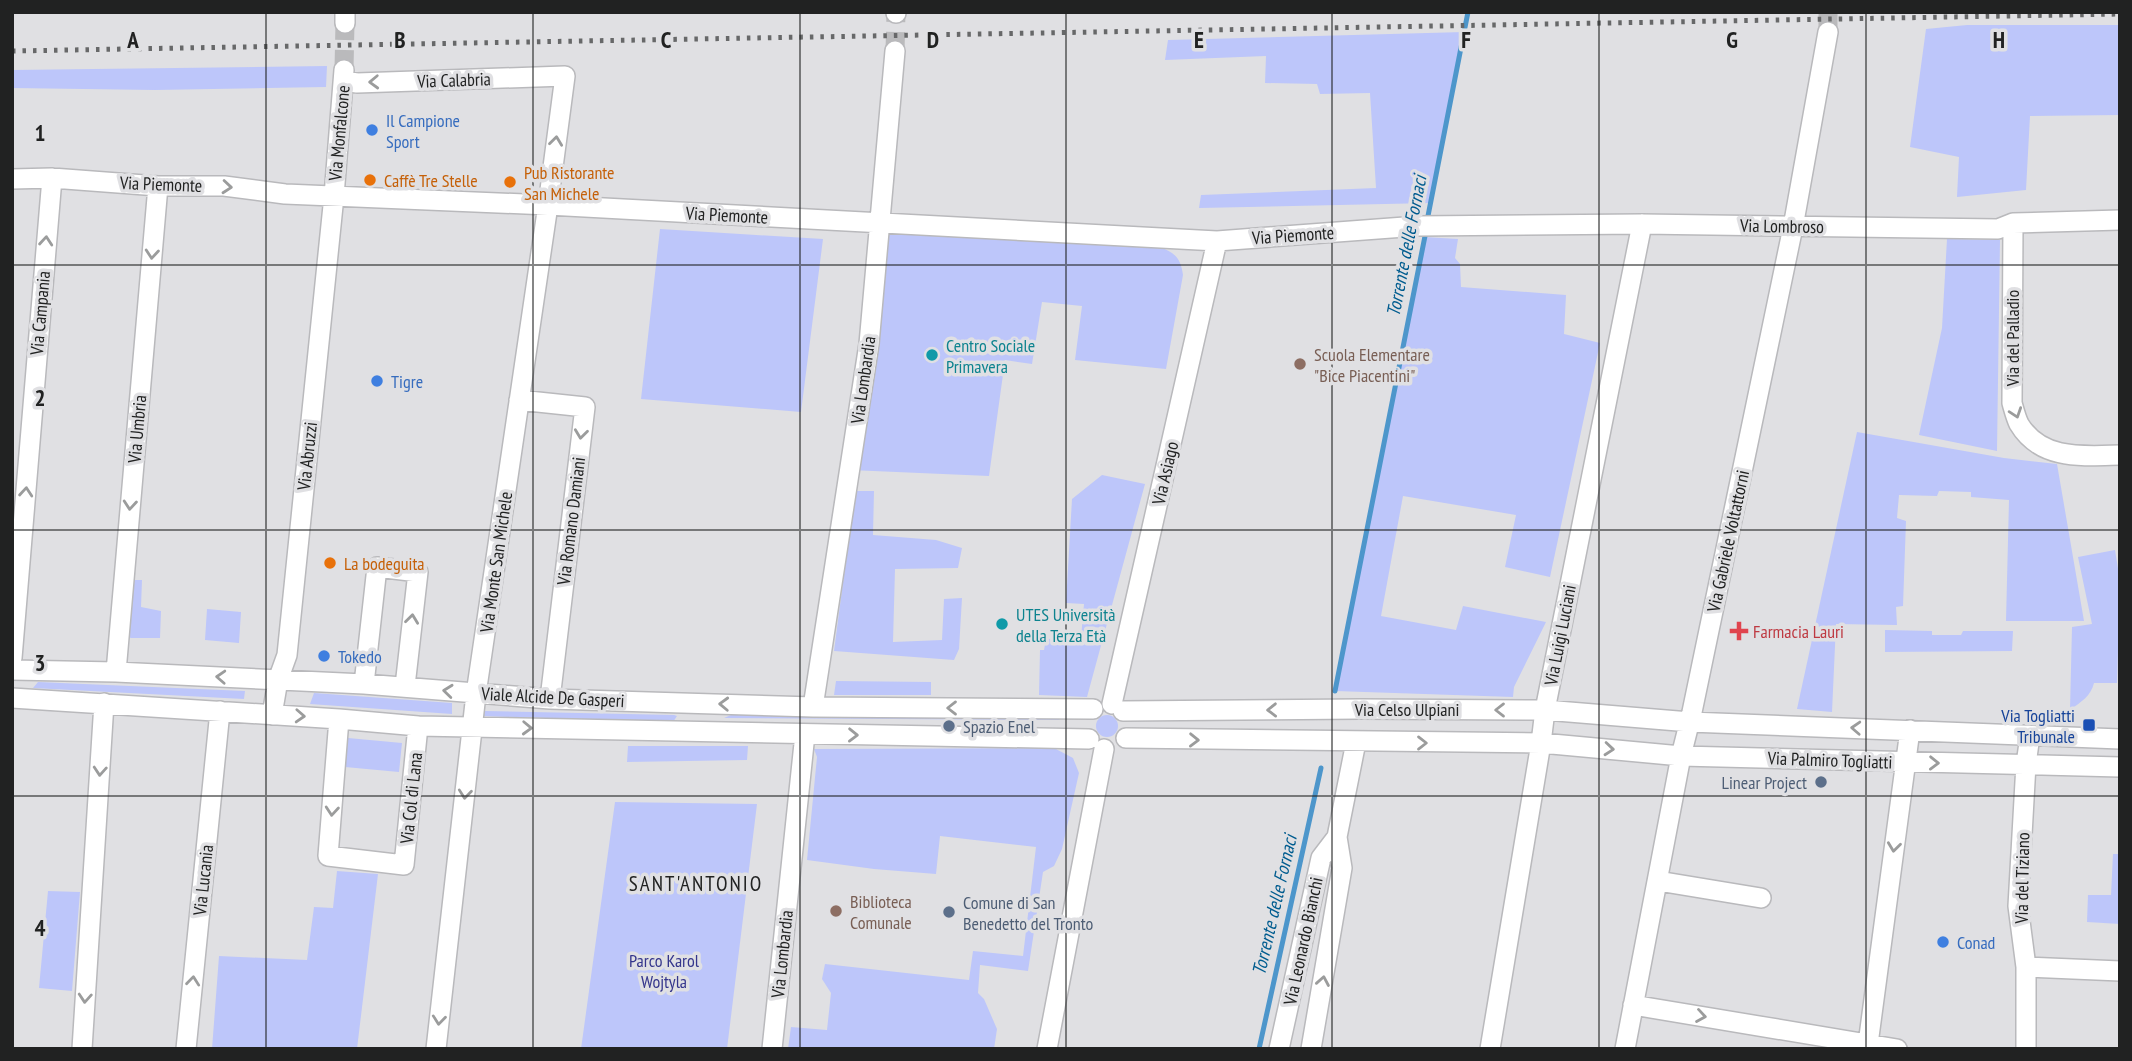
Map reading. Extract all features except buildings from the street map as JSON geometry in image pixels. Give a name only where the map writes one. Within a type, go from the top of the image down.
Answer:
[{"type":"street","name":"Via Gabriele Voltattorni","points":[[1625,1049],[1681,756],[1793,227],[1828,32]]},
{"type":"street","name":"Via Lombardia","points":[[813,706],[869,344],[895,51]]},
{"type":"street","name":"Via Calabria","points":[[344,75],[357,83],[565,76]]},
{"type":"street","name":"Via Monfalcone","points":[[334,196],[344,75]]},
{"type":"street","name":"Via Monte San Michele","points":[[436,1049],[472,726],[565,76]]},
{"type":"street","name":"Via Piemonte","points":[[12,179],[52,178],[158,186],[225,186],[285,194],[548,205],[1217,241],[1443,226]]},
{"type":"street","name":"Via Campania","points":[[12,658],[52,178]]},
{"type":"street","name":"Via Umbria","points":[[116,672],[158,186]]},
{"type":"street","name":"Via Abruzzi","points":[[272,715],[278,680],[287,655],[334,196]]},
{"type":"street","name":"Via Lombroso","points":[[1443,226],[1642,224],[1998,229],[2013,223],[2120,220]]},
{"type":"street","name":"Via del Palladio","points":[[2013,223],[2012,403],[2020,425],[2034,441],[2048,450],[2070,456],[2120,455]]},
{"type":"street","name":"Via Luigi Luciani","points":[[1490,1049],[1545,710],[1642,224]]},
{"type":"street","name":"Via Asiago","points":[[1109,708],[1217,241]]},
{"type":"street","name":"Via Romano Damiani","points":[[520,400],[584,407],[550,699]]},
{"type":"street","points":[[363,684],[377,567],[418,572],[405,687]]},
{"type":"street","name":"Viale Alcide De Gasperi","points":[[12,670],[116,672],[363,684],[550,699],[813,706],[1109,708]]},
{"type":"street","name":"Viale Alcide De Gasperi","points":[[12,698],[220,710],[418,726],[805,734],[1096,744]]},
{"type":"street","points":[[82,1049],[104,703]]},
{"type":"street","name":"Via Celso Ulpiani","points":[[1109,708],[1545,710],[1690,722]]},
{"type":"street","points":[[1047,1049],[1096,744],[1085,725],[1087,718],[1109,708],[1128,718],[1130,725],[1126,738],[1115,747],[1096,744]]},
{"type":"street","name":"Via Lucania","points":[[186,1049],[220,710]]},
{"type":"street","name":"Via Col di Lana","points":[[340,719],[328,856],[404,865],[418,726]]},
{"type":"street","name":"Via Palmiro Togliatti","points":[[1690,722],[2120,739]]},
{"type":"street","points":[[1868,1044],[1910,730]]},
{"type":"street","name":"Via Lombardia","points":[[772,1049],[805,734]]},
{"type":"street","name":"Via del Tiziano","points":[[2026,1049],[2025,967],[2018,906],[2030,736]]},
{"type":"street","name":"Via Celso Ulpiani","points":[[1126,738],[1541,743]]},
{"type":"street","name":"Via Leonardo Bianchi","points":[[1311,1049],[1342,868],[1337,837],[1356,742]]},
{"type":"street","name":"Via Palmiro Togliatti","points":[[1541,743],[1681,756],[2120,767]]},
{"type":"street","name":"Via Leonardo Bianchi","points":[[1279,1049],[1321,858],[1337,837]]},
{"type":"street","points":[[1658,881],[1761,898]]},
{"type":"street","points":[[2025,967],[2120,971]]},
{"type":"street","points":[[1633,1005],[1897,1049]]},
{"type":"green space","points":[[1967,25],[2120,25],[2120,115],[2030,116],[2026,190],[1957,197],[1959,157],[1910,147],[1926,29]]},
{"type":"green space","points":[[1464,32],[1431,203],[1199,208],[1201,195],[1376,188],[1370,93],[1320,94],[1317,84],[1265,83],[1266,56],[1165,60],[1168,40]]},
{"type":"green space","points":[[327,66],[326,87],[155,90],[12,88],[12,70]]},
{"type":"green space","points":[[660,229],[823,239],[801,412],[641,399]]},
{"type":"green space","points":[[886,232],[1159,247],[1169,251],[1179,260],[1183,275],[1166,369],[1075,360],[1082,306],[1042,302],[1032,364],[1005,360],[989,476],[850,470]]},
{"type":"green space","points":[[1424,237],[1458,239],[1455,258],[1460,264],[1461,287],[1566,295],[1564,334],[1600,343],[1550,577],[1505,567],[1516,515],[1403,496],[1381,616],[1456,630],[1463,606],[1546,622],[1514,687],[1513,697],[1335,691]]},
{"type":"green space","points":[[1947,239],[2000,240],[1997,451],[1919,435],[1942,328]]},
{"type":"green space","points":[[1857,432],[2004,458],[2057,464],[2084,621],[2006,621],[2009,500],[1971,497],[1971,492],[1939,491],[1937,496],[1899,495],[1897,518],[1906,521],[1903,606],[1896,607],[1897,625],[1836,624],[1832,712],[1797,709]]},
{"type":"green space","points":[[1102,475],[1145,484],[1087,697],[1039,695],[1040,650],[1044,650],[1046,639],[1081,638],[1084,604],[1066,603],[1072,499]]},
{"type":"green space","points":[[855,491],[874,491],[873,535],[936,540],[962,548],[958,568],[895,569],[893,642],[942,640],[944,599],[962,598],[959,649],[954,660],[834,651]]},
{"type":"green space","points":[[2115,550],[2120,581],[2117,683],[2094,683],[2088,695],[2070,710],[2072,627],[2092,624],[2078,557]]},
{"type":"green space","points":[[129,580],[142,580],[141,607],[161,611],[160,638],[125,636]]},
{"type":"green space","points":[[207,609],[241,612],[239,643],[205,640]]},
{"type":"green space","points":[[1885,630],[1932,631],[1932,635],[1961,635],[1963,631],[2013,631],[2012,651],[1885,652]]},
{"type":"green space","points":[[836,681],[931,682],[931,695],[834,695]]},
{"type":"green space","points":[[38,682],[245,691],[244,699],[33,688]]},
{"type":"green space","points":[[314,693],[452,703],[452,714],[310,704]]},
{"type":"green space","points":[[485,711],[677,716],[673,722],[481,716]]},
{"type":"green space","points":[[731,715],[1055,717],[1060,720],[724,718]]},
{"type":"green space","points":[[1107,715],[1117,722],[1118,726],[1111,736],[1107,737],[1097,730],[1096,726],[1103,716]]},
{"type":"green space","points":[[348,738],[402,743],[399,772],[345,767]]},
{"type":"green space","points":[[628,746],[748,746],[747,760],[627,762]]},
{"type":"green space","points":[[1054,748],[1073,758],[1079,773],[1062,849],[1054,866],[1043,872],[1028,971],[980,965],[978,993],[984,999],[997,1029],[994,1049],[788,1049],[791,1027],[827,1030],[831,993],[822,979],[825,964],[969,980],[973,951],[1023,956],[1036,847],[940,836],[936,874],[807,860],[817,757],[814,749]]},
{"type":"green space","name":"Parco Karol Wojtyla","points":[[615,802],[757,804],[727,1049],[581,1049]]},
{"type":"green space","points":[[2113,854],[2120,854],[2120,924],[2087,922],[2088,895],[2111,895]]},
{"type":"green space","points":[[337,871],[378,874],[357,1049],[212,1049],[219,956],[307,960],[314,907],[333,908]]},
{"type":"green space","points":[[48,891],[80,892],[72,991],[39,988]]},
{"type":"waterway","name":"Torrente delle Fornaci","points":[[1427,221],[1468,12]]},
{"type":"waterway","name":"Torrente delle Fornaci","points":[[1335,691],[1426,231]]},
{"type":"waterway","name":"Torrente delle Fornaci","points":[[1259,1049],[1321,768]]},
{"type":"tunnel","points":[[1828,12],[1828,32]]},
{"type":"tunnel","points":[[895,51],[896,13]]},
{"type":"tunnel","points":[[344,69],[345,23]]},
{"type":"railway","points":[[12,51],[2120,14]]},
{"type":"place","name":"Il Campione Sport","points":[[372,130]]},
{"type":"place","name":"Caffè Tre Stelle","points":[[370,180]]},
{"type":"place","name":"Pub Ristorante San Michele","points":[[510,182]]},
{"type":"place","name":"Centro Sociale Primavera","points":[[932,355]]},
{"type":"place","name":"Scuola Elementare \"Bice Piacentini\"","points":[[1300,364]]},
{"type":"place","name":"Tigre","points":[[377,381]]},
{"type":"place","name":"La bodeguita","points":[[330,563]]},
{"type":"place","name":"UTES Università della Terza Età","points":[[1002,624]]},
{"type":"place","name":"Farmacia Lauri","points":[[1739,631]]},
{"type":"place","name":"Tokedo","points":[[324,656]]},
{"type":"place","name":"Via Togliatti Tribunale","points":[[2089,725]]},
{"type":"place","name":"Spazio Enel","points":[[949,726]]},
{"type":"place","name":"Linear Project","points":[[1821,782]]},
{"type":"place","name":"Biblioteca Comunale","points":[[836,911]]},
{"type":"place","name":"Comune di San Benedetto del Tronto","points":[[949,912]]},
{"type":"place","name":"Conad","points":[[1943,942]]},
{"type":"district","name":"SANT'ANTONIO","points":[[696,883]]}]
